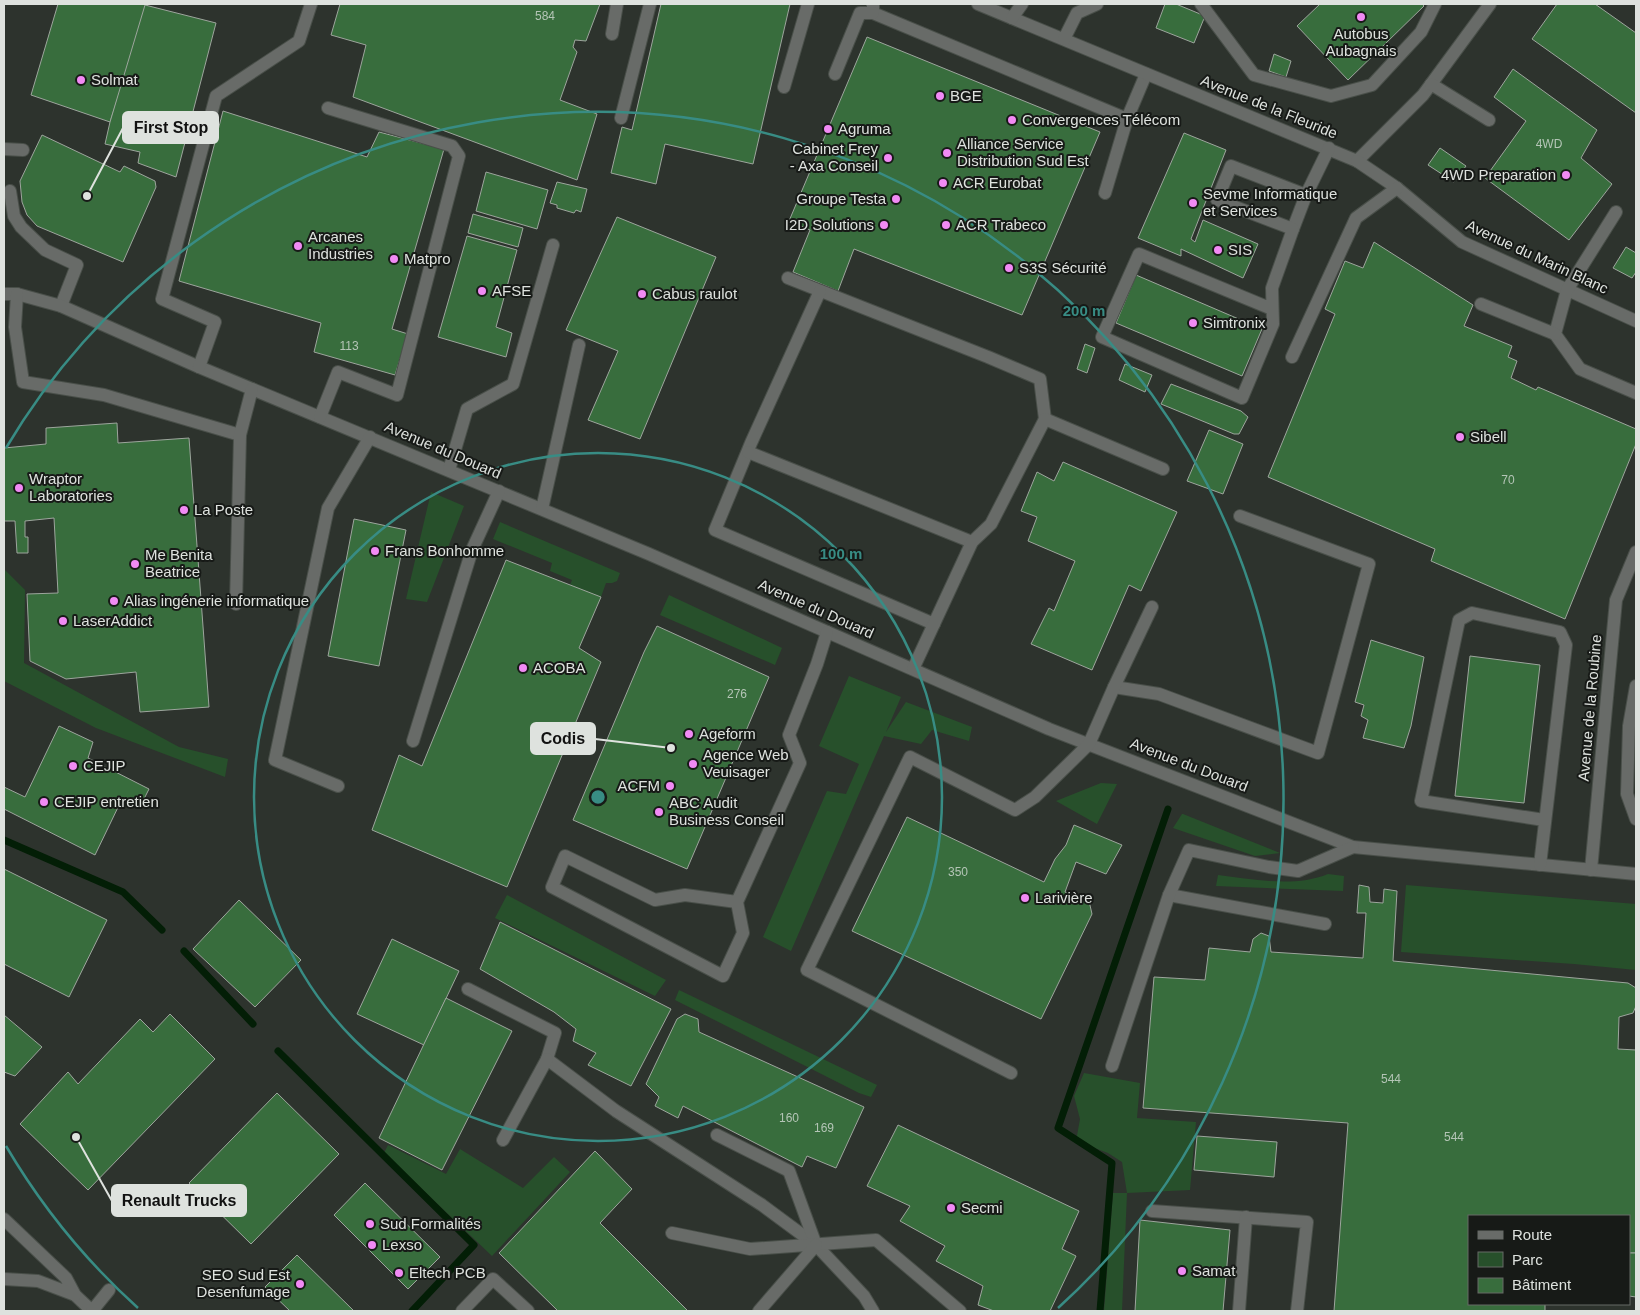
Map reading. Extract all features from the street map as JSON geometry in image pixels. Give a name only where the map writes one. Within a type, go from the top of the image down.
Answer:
[{"type":"street","points":[[199,367],[215,322],[162,299],[216,96],[299,41],[311,4]]},
{"type":"street","points":[[612,34],[617,4]]},
{"type":"street","points":[[621,118],[650,4]]},
{"type":"street","points":[[784,87],[808,4]]},
{"type":"street","name":"Avenue de la Fleuride","points":[[978,4],[996,7],[1012,18],[1357,161]]},
{"type":"street","points":[[1012,18],[1022,4]]},
{"type":"street","points":[[1064,39],[1077,14],[1097,4]]},
{"type":"street","points":[[1201,4],[1254,75],[1330,96],[1372,85],[1421,32],[1435,4]]},
{"type":"street","points":[[1357,161],[1423,96],[1490,4]]},
{"type":"street","points":[[835,74],[860,13],[873,8],[1127,119]]},
{"type":"street","points":[[1106,192],[1127,119],[1146,74]]},
{"type":"street","points":[[1431,84],[1489,120]]},
{"type":"street","points":[[320,417],[338,372],[397,395],[460,156],[452,146],[328,108]]},
{"type":"street","points":[[1272,309],[1139,254],[1102,337],[1242,398],[1273,324],[1272,288],[1306,195],[1329,148]]},
{"type":"street","points":[[4,149],[23,150]]},
{"type":"street","name":"Avenue du Marin Blanc","points":[[1357,161],[1397,188],[1462,242],[1636,321]]},
{"type":"street","points":[[1293,229],[1217,200],[1231,166],[1306,195]]},
{"type":"street","points":[[1292,358],[1356,218],[1397,188]]},
{"type":"street","points":[[10,191],[14,216],[21,227],[45,250],[77,265],[61,306]]},
{"type":"street","points":[[1555,334],[1567,290],[1616,212]]},
{"type":"street","points":[[448,470],[467,409],[513,384],[552,245]]},
{"type":"street","points":[[788,278],[988,357],[1040,380],[1045,418],[991,524],[972,542],[913,669]]},
{"type":"street","points":[[820,291],[715,530],[934,624]]},
{"type":"street","points":[[10,294],[23,382],[104,395],[240,435]]},
{"type":"street","name":"Avenue du Douard","points":[[10,294],[61,306],[199,367],[542,509],[1050,729],[1353,847],[1636,874]]},
{"type":"street","points":[[1481,304],[1555,334],[1580,369],[1636,393]]},
{"type":"street","points":[[542,509],[579,345]]},
{"type":"street","points":[[236,604],[240,435],[252,389]]},
{"type":"street","points":[[1045,418],[1163,468]]},
{"type":"street","points":[[338,786],[275,760],[328,508],[370,438]]},
{"type":"street","points":[[748,452],[972,542]]},
{"type":"street","points":[[413,741],[472,550],[499,491]]},
{"type":"street","points":[[1114,687],[1159,694],[1318,753],[1368,564],[1240,516]]},
{"type":"street","name":"Avenue de la Roubine","points":[[1591,870],[1616,600],[1631,580],[1636,552]]},
{"type":"street","points":[[1011,1072],[806,970],[910,757],[1015,810],[1035,797],[1089,744],[1152,607]]},
{"type":"street","points":[[1540,865],[1566,645],[1560,632],[1472,613],[1459,620],[1420,800],[1544,820]]},
{"type":"street","points":[[737,902],[685,895],[655,900],[564,856],[552,887],[723,976],[743,933],[737,902],[800,762],[789,735],[817,664],[827,632]]},
{"type":"street","points":[[1636,686],[1629,726],[1626,794],[1636,819]]},
{"type":"street","points":[[1112,1066],[1169,895],[1189,850],[1269,868],[1298,870],[1353,847]]},
{"type":"street","points":[[1169,895],[1326,924]]},
{"type":"street","points":[[468,988],[555,1033],[547,1059],[504,1140]]},
{"type":"street","points":[[547,1059],[616,1111],[759,1204],[816,1245],[864,1296],[873,1311]]},
{"type":"street","points":[[717,1135],[789,1171],[816,1245]]},
{"type":"street","points":[[1152,1211],[1307,1222],[1297,1311]]},
{"type":"street","points":[[1239,1311],[1246,1217]]},
{"type":"street","points":[[4,1219],[66,1278],[76,1295],[92,1311],[109,1290]]},
{"type":"street","points":[[672,1233],[750,1249],[876,1240],[960,1311]]},
{"type":"street","points":[[758,1311],[816,1245]]},
{"type":"street","points":[[4,1279],[38,1281],[76,1295]]},
{"type":"street","points":[[462,1311],[493,1279],[528,1311]]},
{"type":"green space","points":[[431,492],[464,506],[427,602],[406,599]]},
{"type":"green space","points":[[500,522],[620,573],[617,581],[606,583],[601,597],[568,590],[572,580],[550,571],[552,563],[493,539]]},
{"type":"green space","points":[[4,569],[25,590],[24,663],[179,747],[228,759],[225,777],[96,728],[4,681]]},
{"type":"green space","points":[[669,595],[782,648],[775,665],[660,615]]},
{"type":"green space","points":[[849,676],[901,697],[886,732],[906,702],[972,727],[969,741],[932,730],[921,744],[884,736],[791,951],[763,937],[827,791],[846,794],[859,764],[819,746]]},
{"type":"green space","points":[[1101,783],[1117,784],[1097,824],[1056,801]]},
{"type":"green space","points":[[1182,814],[1280,853],[1255,856],[1173,828]]},
{"type":"green space","points":[[1328,874],[1344,876],[1343,891],[1216,886],[1218,875],[1287,882],[1301,881]]},
{"type":"green space","points":[[1406,885],[1636,904],[1636,970],[1401,952]]},
{"type":"green space","points":[[507,895],[666,980],[655,996],[495,918]]},
{"type":"green space","points":[[679,990],[877,1085],[871,1097],[859,1093],[675,1000]]},
{"type":"green space","points":[[1084,1073],[1140,1083],[1137,1118],[1196,1122],[1190,1190],[1127,1193],[1122,1162],[1108,1153],[1076,1141],[1080,1119],[1074,1096]]},
{"type":"green space","points":[[388,1145],[446,1174],[460,1149],[523,1188],[554,1157],[570,1172],[492,1256],[384,1153]]},
{"type":"green space","points":[[1113,1193],[1127,1193],[1122,1311],[1104,1311]]},
{"type":"building","points":[[58,4],[148,4],[110,122],[31,95]]},
{"type":"building","points":[[340,4],[600,4],[586,41],[575,40],[573,47],[577,52],[560,100],[597,114],[577,180],[353,97],[366,45],[331,35]]},
{"type":"building","points":[[661,4],[790,4],[753,164],[665,144],[656,184],[611,173],[622,127],[632,130]]},
{"type":"building","points":[[1165,4],[1176,4],[1205,16],[1194,43],[1156,28]]},
{"type":"building","points":[[1320,4],[1422,4],[1424,6],[1348,80],[1297,26]]},
{"type":"building","points":[[1557,4],[1595,4],[1636,33],[1636,113],[1532,39]]},
{"type":"building","points":[[145,5],[216,23],[176,177],[138,163],[140,152],[105,144]]},
{"type":"building","points":[[867,37],[1100,132],[1022,315],[854,249],[838,291],[793,272],[810,230],[789,221]]},
{"type":"building","points":[[1274,54],[1291,61],[1286,77],[1269,71]]},
{"type":"building","points":[[1513,69],[1597,130],[1581,158],[1612,184],[1569,240],[1485,178],[1526,121],[1494,97]]},
{"type":"building","points":[[223,111],[367,157],[379,132],[444,149],[392,329],[408,334],[395,375],[314,352],[321,323],[179,281]]},
{"type":"building","points":[[1184,133],[1226,150],[1191,239],[1195,242],[1203,220],[1258,244],[1243,278],[1181,249],[1181,256],[1138,238]]},
{"type":"building","points":[[42,135],[120,172],[124,166],[155,181],[156,187],[123,262],[37,226],[27,215],[22,202],[20,181]]},
{"type":"building","points":[[1440,148],[1466,166],[1454,182],[1428,165]]},
{"type":"building","points":[[486,172],[548,190],[537,229],[476,211]]},
{"type":"building","points":[[557,182],[587,189],[581,212],[576,210],[574,213],[557,208],[557,205],[550,203]]},
{"type":"building","points":[[473,214],[523,228],[518,247],[468,233]]},
{"type":"building","name":"Cabus raulot","points":[[617,217],[716,257],[640,439],[588,420],[618,351],[566,330]]},
{"type":"building","points":[[467,236],[517,250],[496,327],[512,333],[506,357],[438,337]]},
{"type":"building","name":"Sibell","points":[[1374,242],[1473,305],[1464,326],[1512,346],[1508,357],[1517,361],[1511,378],[1536,390],[1538,387],[1636,429],[1636,444],[1565,619],[1431,561],[1435,549],[1268,477],[1335,314],[1325,309],[1345,261],[1363,268]]},
{"type":"building","points":[[1626,247],[1636,253],[1636,272],[1632,278],[1613,268]]},
{"type":"building","points":[[1136,275],[1262,329],[1242,376],[1116,323]]},
{"type":"building","points":[[1085,344],[1095,348],[1087,373],[1077,369]]},
{"type":"building","points":[[1125,364],[1152,375],[1145,392],[1119,380]]},
{"type":"building","points":[[1171,384],[1241,411],[1248,417],[1239,434],[1234,434],[1161,404]]},
{"type":"building","points":[[117,423],[118,443],[189,438],[209,707],[140,712],[136,672],[66,679],[30,661],[27,594],[58,593],[54,518],[25,521],[28,553],[17,553],[15,521],[4,521],[4,448],[46,444],[46,428]]},
{"type":"building","points":[[1209,430],[1243,444],[1223,494],[1187,481]]},
{"type":"building","points":[[1063,462],[1177,512],[1141,591],[1129,585],[1092,670],[1031,644],[1049,608],[1054,611],[1075,561],[1028,541],[1037,517],[1021,511],[1037,472],[1054,481]]},
{"type":"building","points":[[354,519],[406,530],[379,666],[328,656]]},
{"type":"building","points":[[506,560],[601,597],[579,648],[601,662],[507,887],[372,830],[399,755],[422,766]]},
{"type":"building","points":[[657,626],[769,677],[687,869],[573,820],[644,652]]},
{"type":"building","points":[[1371,640],[1424,657],[1411,726],[1404,748],[1363,738],[1368,720],[1361,716],[1364,705],[1355,702]]},
{"type":"building","points":[[1470,656],[1540,665],[1524,803],[1455,796]]},
{"type":"building","points":[[59,726],[93,742],[88,758],[149,789],[140,807],[122,799],[95,855],[4,809],[4,787],[25,797]]},
{"type":"building","points":[[907,817],[1044,882],[1055,859],[1066,845],[1074,825],[1122,845],[1106,874],[1076,862],[1065,892],[1089,901],[1092,914],[1041,1019],[852,931]]},
{"type":"building","points":[[4,869],[107,920],[69,997],[4,964]]},
{"type":"building","points":[[1359,885],[1369,887],[1370,902],[1383,903],[1384,889],[1397,891],[1393,961],[1628,983],[1636,988],[1636,1006],[1633,1013],[1619,1017],[1618,1049],[1636,1050],[1636,1253],[1630,1253],[1630,1215],[1468,1215],[1468,1305],[1545,1305],[1545,1311],[1334,1311],[1348,1123],[1143,1108],[1154,977],[1205,980],[1209,948],[1250,952],[1253,939],[1261,933],[1269,936],[1271,952],[1363,958],[1366,913],[1357,913]]},
{"type":"building","points":[[239,900],[301,960],[255,1007],[193,949]]},
{"type":"building","points":[[500,922],[671,1009],[631,1086],[588,1065],[596,1053],[573,1041],[576,1029],[554,1012],[480,969]]},
{"type":"building","points":[[392,939],[459,971],[424,1045],[357,1014]]},
{"type":"building","points":[[446,998],[512,1031],[442,1170],[379,1138]]},
{"type":"building","points":[[170,1014],[215,1059],[88,1190],[20,1124],[68,1072],[78,1084],[140,1019],[153,1032]]},
{"type":"building","points":[[685,1014],[698,1019],[699,1032],[864,1107],[836,1168],[807,1156],[802,1167],[683,1106],[678,1118],[655,1106],[659,1097],[646,1084],[677,1019]]},
{"type":"building","points":[[4,1015],[42,1047],[15,1076],[4,1072]]},
{"type":"building","points":[[277,1093],[339,1154],[251,1244],[189,1183]]},
{"type":"building","points":[[898,1125],[1079,1211],[1062,1249],[1076,1256],[1050,1311],[994,1311],[978,1305],[983,1286],[936,1261],[945,1246],[900,1221],[910,1206],[867,1186]]},
{"type":"building","points":[[1197,1136],[1277,1142],[1274,1177],[1194,1170]]},
{"type":"building","points":[[595,1151],[632,1189],[600,1223],[688,1311],[558,1311],[499,1253]]},
{"type":"building","points":[[365,1183],[440,1257],[408,1289],[334,1215]]},
{"type":"building","name":"Samat","points":[[1140,1220],[1230,1230],[1223,1311],[1135,1311]]},
{"type":"building","points":[[1630,1253],[1636,1253],[1636,1297],[1630,1296]]},
{"type":"building","points":[[297,1255],[354,1311],[290,1311],[265,1287]]},
{"type":"waterway","points":[[1100,1311],[1112,1163],[1058,1128],[1168,809]]},
{"type":"waterway","points":[[4,840],[123,892],[162,930]]},
{"type":"waterway","points":[[184,951],[253,1024]]},
{"type":"waterway","points":[[278,1051],[474,1245],[412,1311]]},
{"type":"place","name":"Autobus Aubagnais","points":[[1361,17]]},
{"type":"place","name":"Solmat","points":[[81,80]]},
{"type":"place","name":"BGE","points":[[940,96]]},
{"type":"place","name":"Convergences Télécom","points":[[1012,120]]},
{"type":"place","name":"Agruma","points":[[828,129]]},
{"type":"place","name":"Alliance Service Distribution Sud Est","points":[[947,153]]},
{"type":"place","name":"Cabinet Frey - Axa Conseil","points":[[888,158]]},
{"type":"place","name":"4WD Preparation","points":[[1566,175]]},
{"type":"place","name":"ACR Eurobat","points":[[943,183]]},
{"type":"place","name":"First Stop","points":[[87,196]]},
{"type":"place","name":"Groupe Testa","points":[[896,199]]},
{"type":"place","name":"Sevme Informatique et Services","points":[[1193,203]]},
{"type":"place","name":"I2D Solutions","points":[[884,225]]},
{"type":"place","name":"ACR Trabeco","points":[[946,225]]},
{"type":"place","name":"Arcanes Industries","points":[[298,246]]},
{"type":"place","name":"SIS","points":[[1218,250]]},
{"type":"place","name":"Matpro","points":[[394,259]]},
{"type":"place","name":"S3S Sécurité","points":[[1009,268]]},
{"type":"place","name":"AFSE","points":[[482,291]]},
{"type":"place","name":"Cabus raulot","points":[[642,294]]},
{"type":"place","name":"Simtronix","points":[[1193,323]]},
{"type":"place","name":"Sibell","points":[[1460,437]]},
{"type":"place","name":"Wraptor Laboratories","points":[[19,488]]},
{"type":"place","name":"La Poste","points":[[184,510]]},
{"type":"place","name":"Frans Bonhomme","points":[[375,551]]},
{"type":"place","name":"Me Benita Beatrice","points":[[135,564]]},
{"type":"place","name":"Alias ingénerie informatique","points":[[114,601]]},
{"type":"place","name":"LaserAddict","points":[[63,621]]},
{"type":"place","name":"ACOBA","points":[[523,668]]},
{"type":"place","name":"Ageform","points":[[689,734]]},
{"type":"place","name":"Codis","points":[[671,748]]},
{"type":"place","name":"Agence Web Veuisager","points":[[693,764]]},
{"type":"place","name":"CEJIP","points":[[73,766]]},
{"type":"place","name":"ACFM","points":[[670,786]]},
{"type":"place","name":"CEJIP entretien","points":[[44,802]]},
{"type":"place","name":"ABC Audit Business Conseil","points":[[659,812]]},
{"type":"place","name":"Larivière","points":[[1025,898]]},
{"type":"place","name":"Renault Trucks","points":[[76,1137]]},
{"type":"place","name":"Secmi","points":[[951,1208]]},
{"type":"place","name":"Sud Formalités","points":[[370,1224]]},
{"type":"place","name":"Lexso","points":[[372,1245]]},
{"type":"place","name":"Samat","points":[[1182,1271]]},
{"type":"place","name":"Eltech PCB","points":[[399,1273]]},
{"type":"place","name":"SEO Sud Est Desenfumage","points":[[300,1284]]}]
